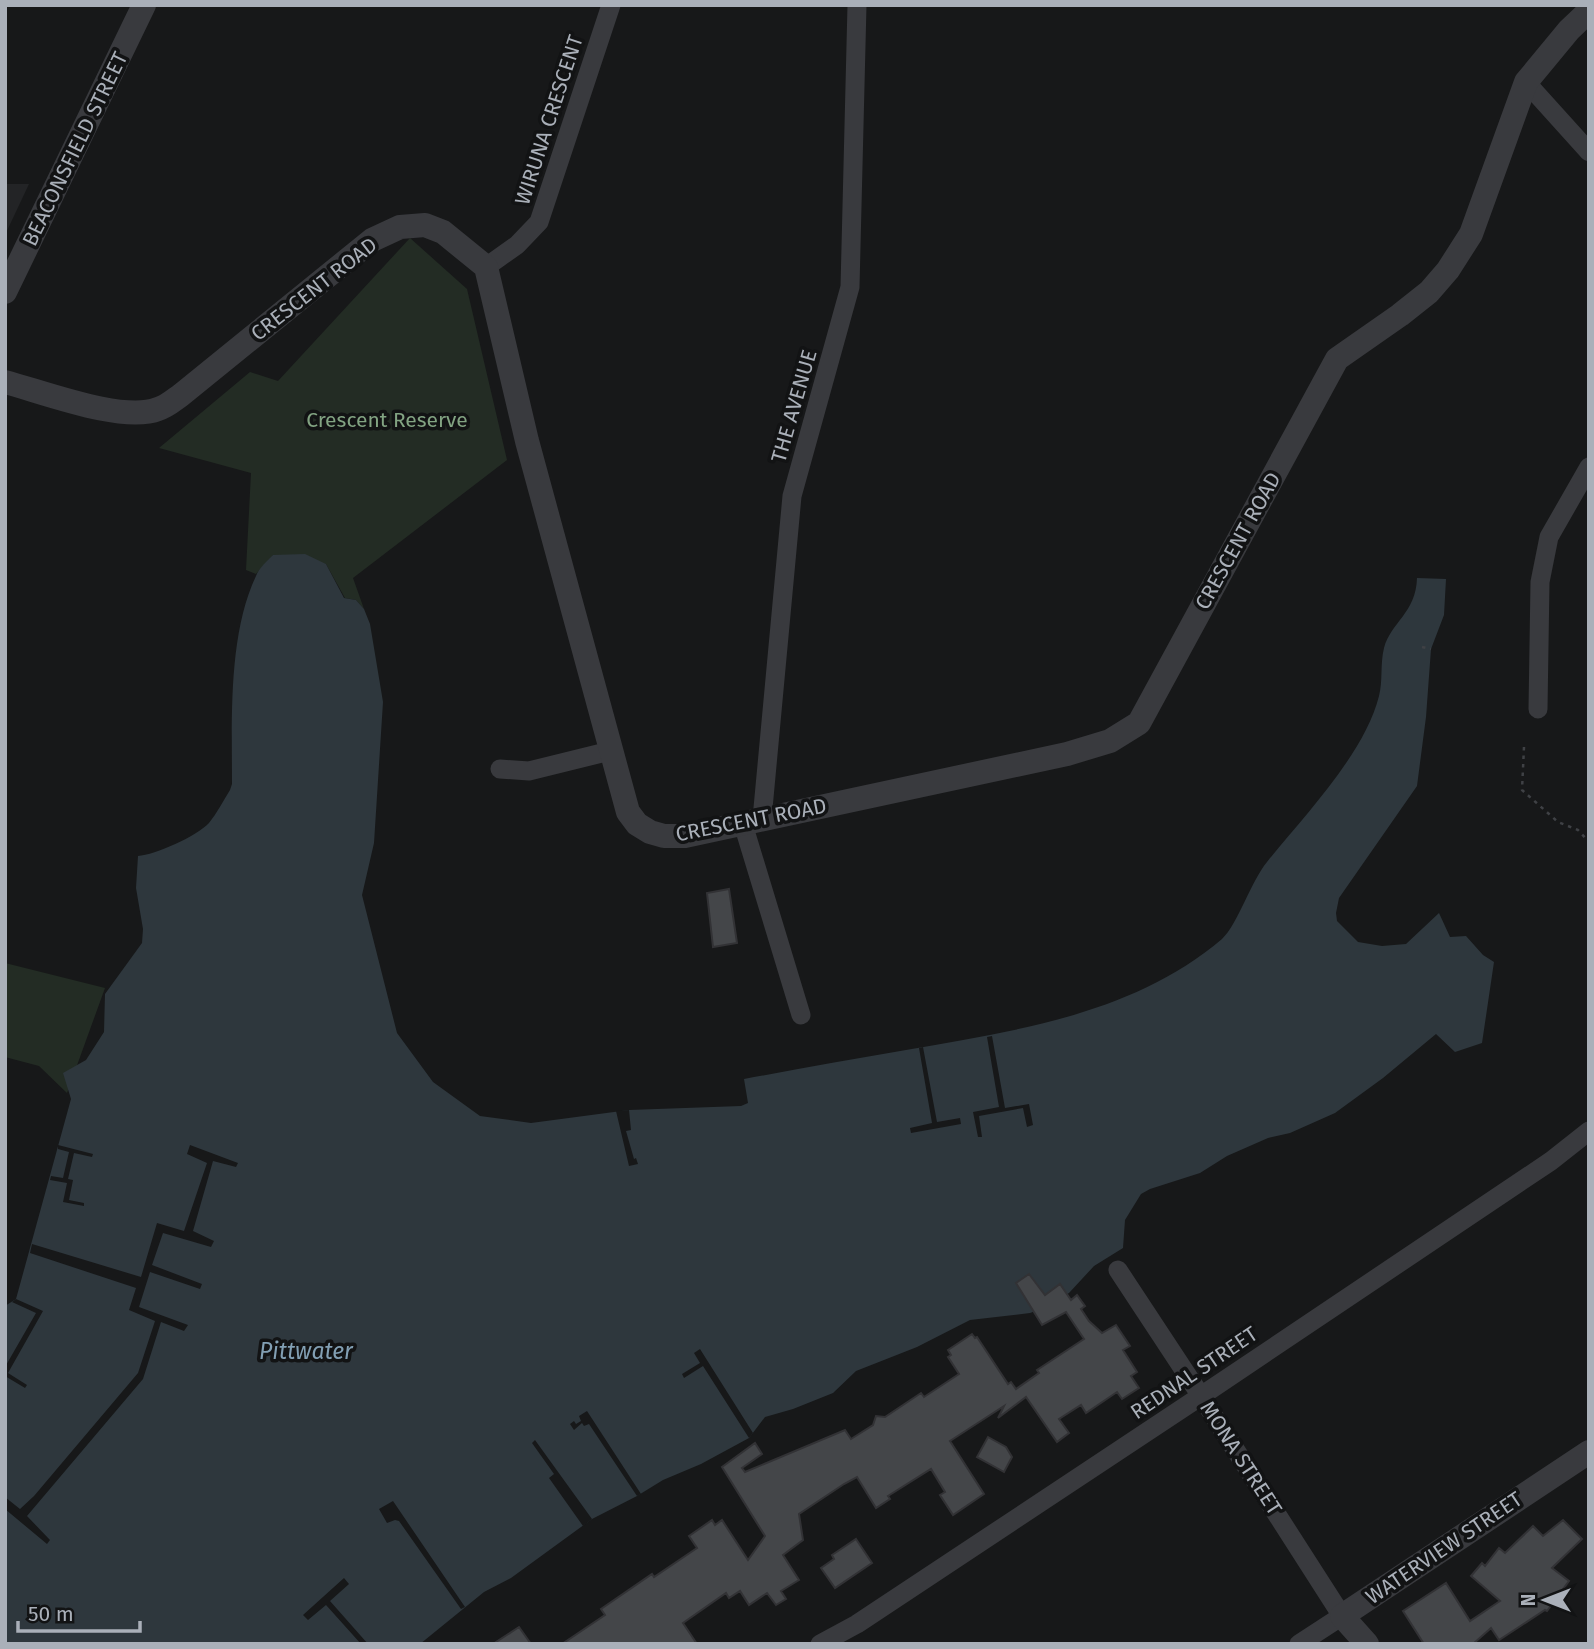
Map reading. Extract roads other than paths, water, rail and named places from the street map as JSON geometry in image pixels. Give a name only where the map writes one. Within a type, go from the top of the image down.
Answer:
[{"type":"street","name":"BEACONSFIELD STREET","points":[[5,292],[145,5]]},
{"type":"street","name":"WIRUNA CRESCENT","points":[[486,267],[517,245],[539,222],[611,5]]},
{"type":"street","name":"THE AVENUE","points":[[800,1015],[752,821],[792,496],[850,287],[856,5]]},
{"type":"street","name":"CRESCENT ROAD","points":[[5,382],[117,412],[139,414],[159,409],[181,395],[373,240],[400,227],[425,225],[443,232],[486,267],[527,441],[610,751],[628,812],[637,824],[664,836],[685,836],[1066,754],[1110,741],[1139,723],[1336,359],[1400,316],[1429,292],[1448,270],[1471,234],[1526,82],[1569,30],[1589,11]]},
{"type":"street","points":[[1526,82],[1589,152]]},
{"type":"street","points":[[1538,709],[1540,582],[1549,537],[1589,467]]},
{"type":"street","points":[[499,769],[529,771],[610,751]]},
{"type":"street","name":"REDNAL STREET","points":[[820,1644],[857,1624],[1201,1396],[1551,1161],[1589,1131]]},
{"type":"street","name":"MONA STREET","points":[[1118,1270],[1342,1616],[1367,1644]]},
{"type":"street","name":"WATERVIEW STREET","points":[[1299,1644],[1589,1452]]},
{"type":"water","name":"Pittwater","points":[[305,554],[326,564],[344,598],[356,600],[364,609],[370,624],[383,702],[374,843],[362,895],[397,1033],[433,1082],[480,1116],[531,1123],[629,1110],[741,1106],[748,1103],[744,1079],[989,1035],[1072,1016],[1151,985],[1188,965],[1228,932],[1261,870],[1332,783],[1361,740],[1379,696],[1387,639],[1408,609],[1416,590],[1417,578],[1446,579],[1444,615],[1431,649],[1417,786],[1339,898],[1337,921],[1358,942],[1382,946],[1406,944],[1439,913],[1450,937],[1466,936],[1483,955],[1494,962],[1482,1043],[1455,1052],[1436,1034],[1335,1113],[1227,1156],[1200,1173],[1141,1194],[1125,1220],[1123,1248],[1094,1266],[1069,1293],[1030,1313],[970,1320],[917,1347],[856,1371],[833,1393],[765,1417],[749,1438],[701,1464],[663,1480],[592,1519],[511,1578],[484,1592],[420,1644],[5,1644],[5,1306],[16,1299],[71,1099],[63,1073],[86,1060],[104,1032],[105,994],[142,943],[143,929],[136,888],[138,856],[165,849],[203,828],[212,819],[230,790],[236,651],[240,624],[257,573],[273,555]]},
{"type":"park label","name":"Crescent Reserve","points":[[387,420]]}]
